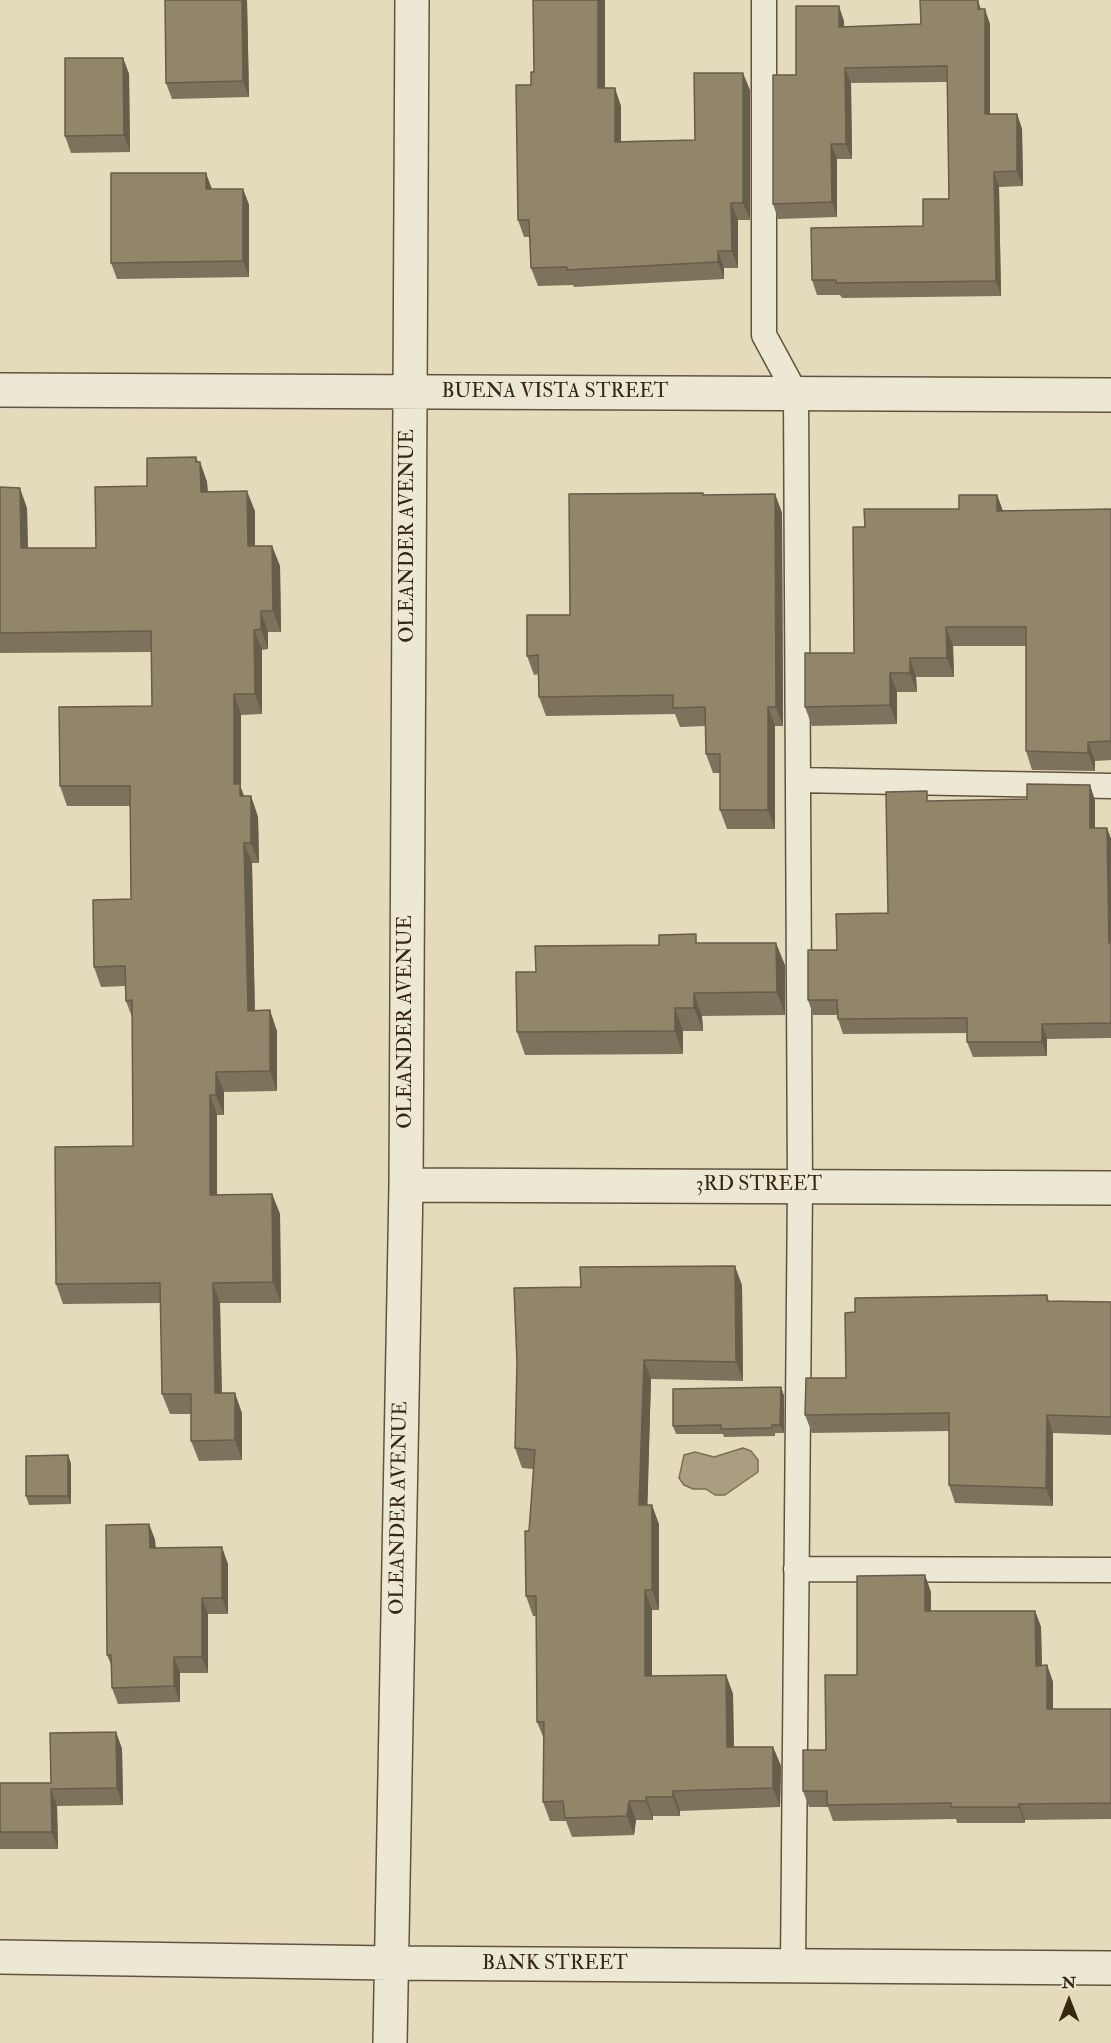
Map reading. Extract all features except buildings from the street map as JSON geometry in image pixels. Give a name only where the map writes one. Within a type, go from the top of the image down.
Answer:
[{"type":"street","name":"OLEANDER AVENUE","points":[[390,2043],[406,1185],[412,0]]},
{"type":"street","name":"BUENA VISTA STREET","points":[[0,390],[1111,395]]},
{"type":"street","name":"3RD STREET","points":[[406,1185],[1111,1188]]},
{"type":"street","name":"BANK STREET","points":[[0,1957],[793,1967],[1111,1968]]},
{"type":"lane","points":[[764,0],[764,335],[796,394],[800,1186],[793,1967]]},
{"type":"lane","points":[[798,780],[1111,786]]},
{"type":"lane","points":[[796,1569],[1111,1570]]},
{"type":"shaded area","points":[[743,1448],[751,1451],[758,1460],[758,1472],[725,1495],[715,1495],[706,1489],[693,1489],[684,1485],[679,1478],[684,1455],[695,1452],[714,1457]]}]
